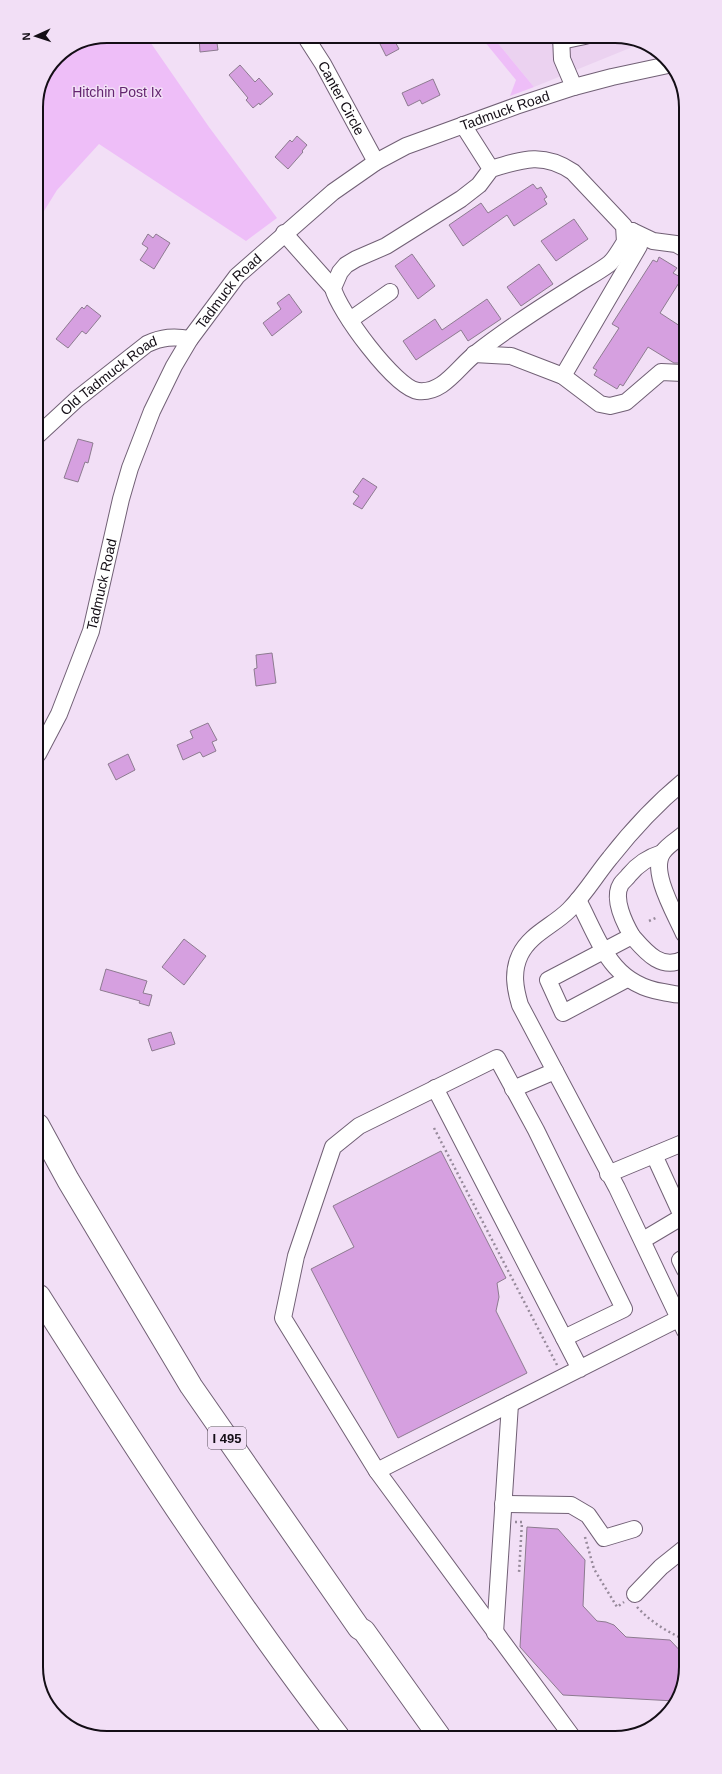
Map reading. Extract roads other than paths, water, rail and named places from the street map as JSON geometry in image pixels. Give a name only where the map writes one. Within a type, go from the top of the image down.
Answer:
[{"type":"highway","name":"I 495","points":[[43,1134],[68,1180],[191,1386],[359,1628],[364,1630],[435,1731]]},
{"type":"highway","points":[[43,1302],[145,1463],[285,1666],[334,1731]]},
{"type":"street","name":"Canter Circle","points":[[310,43],[323,64],[376,162]]},
{"type":"street","points":[[561,43],[562,59],[574,87]]},
{"type":"street","name":"Tadmuck Road","points":[[43,744],[59,714],[91,631],[121,498],[130,468],[152,411],[174,366],[190,339],[237,276],[284,233],[333,192],[376,162],[406,146],[574,87],[664,66]]},
{"type":"street","points":[[463,125],[491,169]]},
{"type":"street","points":[[333,288],[340,272],[346,265],[386,246],[461,199],[479,185],[491,169],[526,159],[555,161],[573,172],[629,231],[639,246],[563,376]]},
{"type":"street","points":[[629,231],[653,241],[679,246]]},
{"type":"street","points":[[284,233],[333,288],[341,307],[383,365],[418,391],[431,389],[441,385],[474,354],[540,308],[610,263],[625,242],[629,231]]},
{"type":"street","points":[[350,320],[390,292]]},
{"type":"street","name":"Old Tadmuck Road","points":[[43,430],[77,399],[147,344],[160,338],[177,337],[190,339]]},
{"type":"street","points":[[474,354],[511,356],[563,376],[600,404],[610,406],[626,402],[661,372],[679,373]]},
{"type":"street","points":[[679,785],[664,798],[631,832],[568,911],[531,938],[520,954],[515,970],[515,988],[520,1005],[643,1240],[679,1316]]},
{"type":"street","points":[[679,838],[662,853],[650,857],[633,870],[620,885],[620,907],[623,918],[632,936],[648,955],[664,962],[679,961]]},
{"type":"street","points":[[662,853],[658,868],[662,884],[679,923]]},
{"type":"street","points":[[578,900],[605,952],[627,979],[646,990],[679,993]]},
{"type":"street","points":[[627,979],[563,1013],[548,980],[605,952],[632,936]]},
{"type":"street","points":[[564,1338],[624,1309],[497,1058],[359,1126],[333,1147],[296,1256],[282,1318],[378,1471],[568,1731]]},
{"type":"street","points":[[513,1089],[555,1071]]},
{"type":"street","points":[[435,1088],[580,1369]]},
{"type":"street","points":[[608,1174],[679,1145]]},
{"type":"street","points":[[654,1155],[679,1208]]},
{"type":"street","points":[[643,1240],[679,1218]]},
{"type":"street","points":[[378,1471],[580,1369],[679,1327]]},
{"type":"street","points":[[495,1633],[510,1404]]},
{"type":"street","points":[[503,1504],[571,1505],[588,1515],[604,1538],[634,1529]]},
{"type":"street","points":[[632,1599],[661,1567],[679,1553]]},
{"type":"park label","name":"Hitchin Post Ix","points":[[117,92]]}]
